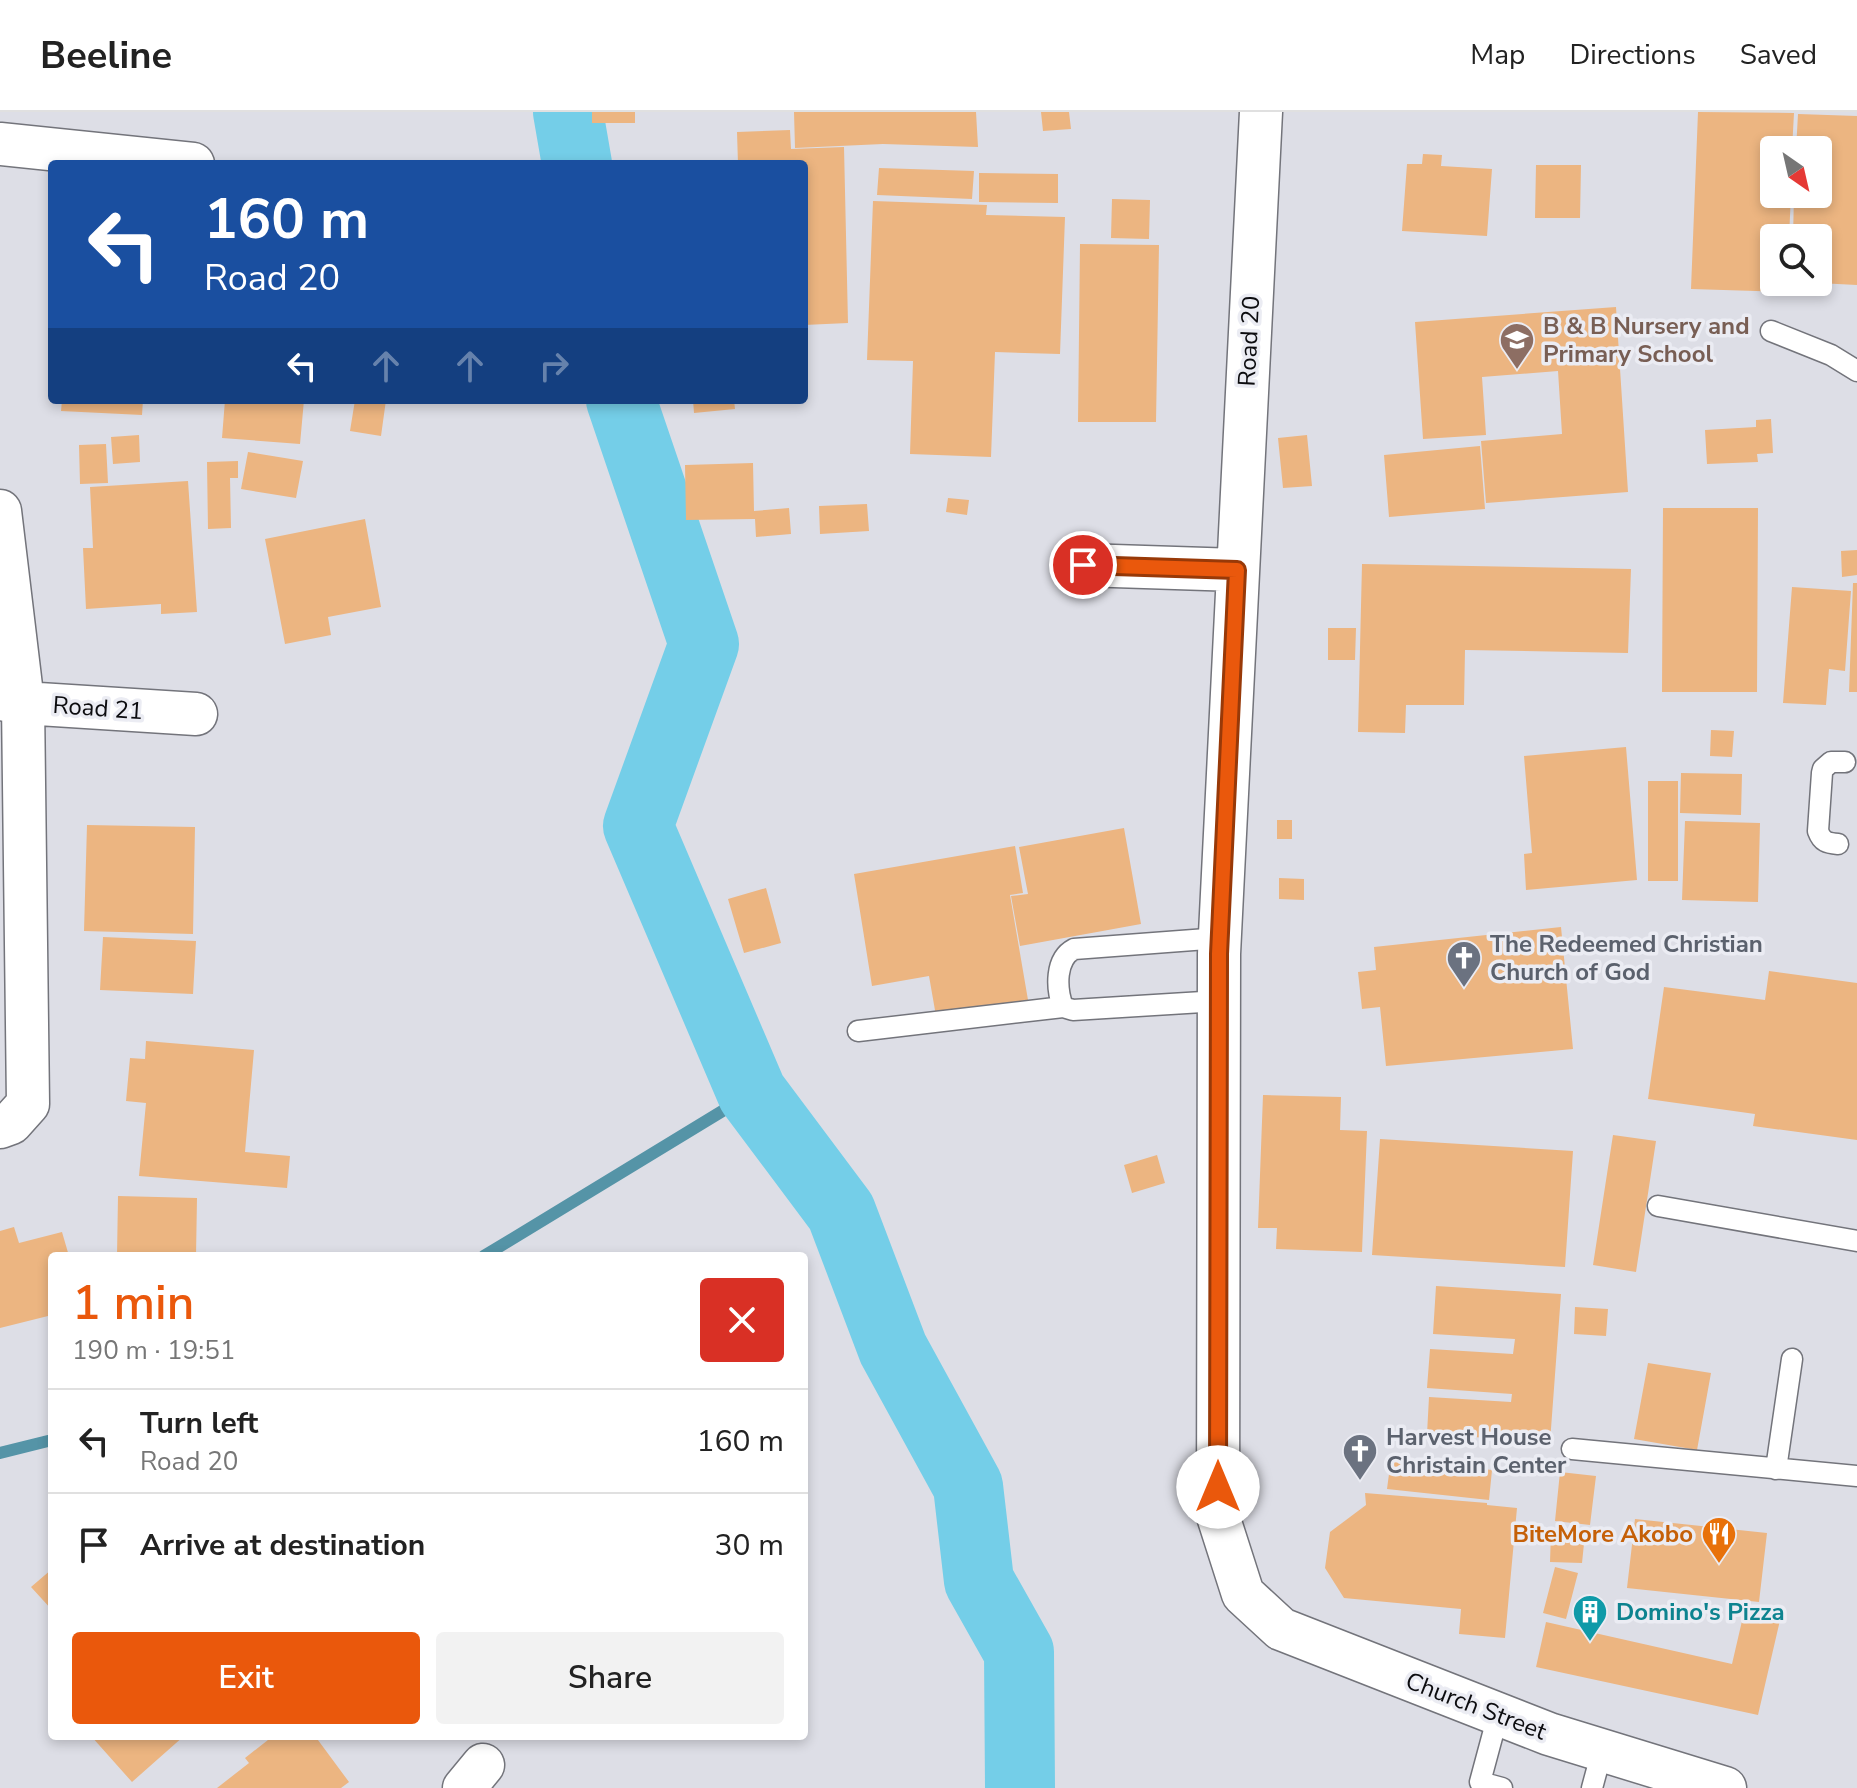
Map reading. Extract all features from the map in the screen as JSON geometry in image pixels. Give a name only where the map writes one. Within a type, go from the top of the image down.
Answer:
[{"type":"street","name":"Road 20","points":[[1243,1594],[1218,1516],[1219,1001],[1261,112]]},
{"type":"street","points":[[0,144],[154,160]]},
{"type":"street","points":[[0,511],[28,1104],[11,1123],[0,1127]]},
{"type":"street","points":[[1083,565],[1237,570]]},
{"type":"street","name":"Road 21","points":[[11,701],[196,714]]},
{"type":"street","name":"Church Street","points":[[1243,1594],[1281,1629],[1498,1715],[1597,1769],[1725,1788]]},
{"type":"lane","points":[[1771,331],[1831,355],[1857,371]]},
{"type":"lane","points":[[1838,844],[1821,839],[1818,831],[1822,773],[1831,762],[1845,762]]},
{"type":"lane","points":[[1063,1007],[1059,997],[1060,961],[1074,949],[1220,938]]},
{"type":"lane","points":[[858,1031],[1063,1007],[1073,1010],[1219,1001]]},
{"type":"lane","points":[[1658,1206],[1857,1241]]},
{"type":"lane","points":[[1776,1469],[1792,1359]]},
{"type":"lane","points":[[1572,1449],[1857,1476]]},
{"type":"lane","points":[[1498,1715],[1479,1785],[1502,1788]]},
{"type":"building","points":[[592,112],[635,112],[635,123],[592,123]]},
{"type":"building","points":[[794,112],[976,112],[978,147],[883,144],[795,148]]},
{"type":"building","points":[[1041,112],[1069,112],[1071,129],[1043,131]]},
{"type":"building","points":[[1698,112],[1794,113],[1793,136],[1760,136],[1760,208],[1790,208],[1790,224],[1760,224],[1760,291],[1691,289]]},
{"type":"building","points":[[1798,114],[1857,116],[1857,285],[1832,284],[1832,224],[1793,224],[1794,208],[1832,208],[1832,136],[1797,136]]},
{"type":"building","points":[[790,130],[791,149],[844,147],[848,323],[808,325],[808,160],[738,160],[737,132]]},
{"type":"building","points":[[1423,154],[1442,155],[1441,166],[1492,169],[1487,236],[1402,231],[1407,164],[1422,164]]},
{"type":"building","points":[[1536,165],[1581,165],[1580,218],[1535,218]]},
{"type":"building","points":[[879,168],[974,171],[972,199],[877,195]]},
{"type":"building","points":[[979,173],[1058,174],[1058,203],[979,202]]},
{"type":"building","points":[[1112,199],[1150,200],[1149,239],[1111,238]]},
{"type":"building","points":[[873,201],[987,205],[986,215],[1065,217],[1060,354],[995,352],[991,457],[910,454],[913,361],[867,360]]},
{"type":"building","points":[[1080,244],[1159,245],[1156,422],[1078,422]]},
{"type":"building","points":[[1616,307],[1628,492],[1486,503],[1481,441],[1562,434],[1558,371],[1482,377],[1486,435],[1423,439],[1415,322]]},
{"type":"building","points":[[62,404],[143,404],[142,415],[61,411]]},
{"type":"building","points":[[225,404],[304,404],[300,444],[222,438]]},
{"type":"building","points":[[354,404],[385,404],[381,436],[350,431]]},
{"type":"building","points":[[693,404],[734,404],[735,409],[694,413]]},
{"type":"building","points":[[1771,419],[1773,453],[1757,454],[1758,462],[1707,464],[1705,430],[1756,427],[1756,420]]},
{"type":"building","points":[[139,435],[140,462],[113,464],[111,437]]},
{"type":"building","points":[[1307,435],[1312,486],[1283,488],[1278,438]]},
{"type":"building","points":[[106,444],[108,483],[80,484],[79,445]]},
{"type":"building","points":[[1480,446],[1485,509],[1389,517],[1384,455]]},
{"type":"building","points":[[248,452],[303,461],[296,498],[241,489]]},
{"type":"building","points":[[238,461],[238,478],[230,478],[231,528],[208,529],[207,462]]},
{"type":"building","points":[[753,463],[754,511],[789,508],[791,534],[756,537],[755,519],[686,520],[685,465]]},
{"type":"building","points":[[188,481],[197,612],[161,614],[161,604],[86,609],[83,548],[93,548],[90,487]]},
{"type":"building","points":[[948,498],[969,500],[967,515],[946,512]]},
{"type":"building","points":[[867,504],[869,531],[820,534],[819,506]]},
{"type":"building","points":[[1663,508],[1758,508],[1757,692],[1662,692]]},
{"type":"building","points":[[365,519],[381,607],[328,617],[331,635],[285,644],[265,539]]},
{"type":"building","points":[[1857,550],[1857,575],[1842,577],[1841,551]]},
{"type":"building","points":[[1362,564],[1631,569],[1628,653],[1465,650],[1464,705],[1406,705],[1405,733],[1358,732]]},
{"type":"building","points":[[1853,583],[1857,583],[1857,692],[1849,692]]},
{"type":"building","points":[[1792,587],[1851,591],[1845,671],[1829,669],[1826,705],[1783,703]]},
{"type":"building","points":[[1328,628],[1356,628],[1355,660],[1328,660]]},
{"type":"building","points":[[1711,730],[1734,731],[1732,757],[1710,756]]},
{"type":"building","points":[[1626,747],[1637,880],[1526,890],[1524,854],[1532,853],[1524,756]]},
{"type":"building","points":[[1681,773],[1742,774],[1741,815],[1680,813]]},
{"type":"building","points":[[1648,781],[1678,781],[1678,881],[1648,881]]},
{"type":"building","points":[[1277,820],[1292,820],[1292,839],[1277,839]]},
{"type":"building","points":[[1685,821],[1760,823],[1758,902],[1682,900]]},
{"type":"building","points":[[87,825],[195,827],[193,934],[84,931]]},
{"type":"building","points":[[1124,828],[1141,924],[1020,946],[1011,896],[1028,894],[1019,847]]},
{"type":"building","points":[[1015,846],[1023,893],[1010,895],[1028,1000],[936,1016],[929,976],[872,986],[854,874]]},
{"type":"building","points":[[1279,878],[1304,879],[1304,900],[1279,899]]},
{"type":"building","points":[[766,888],[781,943],[744,953],[728,899]]},
{"type":"building","name":"The Redeemed Christian Church of God","points":[[1561,927],[1573,1049],[1386,1066],[1380,1007],[1362,1009],[1358,972],[1376,970],[1374,947]]},
{"type":"building","points":[[103,937],[196,941],[193,994],[100,990]]},
{"type":"building","points":[[1769,971],[1857,983],[1857,1140],[1753,1126],[1755,1114],[1648,1099],[1664,987],[1765,1000]]},
{"type":"building","points":[[146,1041],[254,1050],[245,1152],[290,1156],[287,1188],[139,1176],[146,1103],[126,1101],[130,1058],[145,1059]]},
{"type":"building","points":[[1263,1095],[1341,1097],[1340,1130],[1367,1131],[1362,1252],[1276,1249],[1277,1228],[1258,1228]]},
{"type":"building","points":[[1613,1135],[1656,1141],[1636,1272],[1593,1265]]},
{"type":"building","points":[[1380,1139],[1573,1151],[1565,1267],[1372,1255]]},
{"type":"building","points":[[1157,1155],[1165,1183],[1132,1193],[1124,1165]]},
{"type":"building","points":[[118,1196],[197,1198],[196,1252],[117,1252]]},
{"type":"building","points":[[14,1227],[19,1243],[62,1232],[68,1252],[48,1252],[48,1316],[0,1328],[0,1231]]},
{"type":"building","points":[[1436,1286],[1561,1294],[1550,1442],[1427,1434],[1429,1397],[1511,1402],[1512,1394],[1427,1388],[1430,1349],[1513,1354],[1515,1339],[1433,1334]]},
{"type":"building","points":[[1575,1307],[1608,1309],[1606,1336],[1574,1334]]},
{"type":"building","points":[[1648,1363],[1711,1373],[1697,1450],[1634,1439]]},
{"type":"building","points":[[1391,1459],[1492,1470],[1489,1500],[1387,1489]]},
{"type":"building","points":[[1560,1472],[1596,1476],[1590,1525],[1555,1521]]},
{"type":"building","points":[[1365,1493],[1517,1508],[1505,1638],[1459,1634],[1461,1609],[1344,1598],[1325,1568],[1330,1532],[1366,1505]]},
{"type":"building","points":[[1635,1519],[1767,1533],[1759,1602],[1627,1588]]},
{"type":"building","points":[[1551,1532],[1585,1534],[1582,1563],[1550,1562]]},
{"type":"building","points":[[1555,1567],[1578,1573],[1566,1619],[1543,1613]]},
{"type":"building","points":[[48,1572],[48,1606],[31,1587]]},
{"type":"building","name":"Domino's Pizza","points":[[1745,1608],[1781,1616],[1758,1715],[1536,1667],[1546,1622],[1732,1664]]},
{"type":"building","points":[[95,1740],[179,1740],[132,1782]]},
{"type":"building","points":[[268,1740],[318,1740],[349,1782],[341,1788],[217,1788],[249,1763],[245,1758]]},
{"type":"waterway","points":[[568,112],[576,160]]},
{"type":"waterway","points":[[622,404],[704,644],[638,826],[752,1093],[841,1212],[893,1349],[968,1486],[979,1581],[1019,1652],[1020,1788]]},
{"type":"waterway","points":[[491,1252],[752,1093]]},
{"type":"waterway","points":[[0,1453],[48,1441]]},
{"type":"place","name":"B & B Nursery and Primary School","points":[[1517,371]]},
{"type":"place","name":"The Redeemed Christian Church of God","points":[[1464,989]]},
{"type":"place","name":"Harvest House Christain Center","points":[[1360,1482]]},
{"type":"place","name":"BiteMore Akobo","points":[[1719,1565]]},
{"type":"place","name":"Domino's Pizza","points":[[1590,1643]]},
{"type":"route","points":[[1083,565],[1237,570],[1219,954],[1218,1487]]}]
